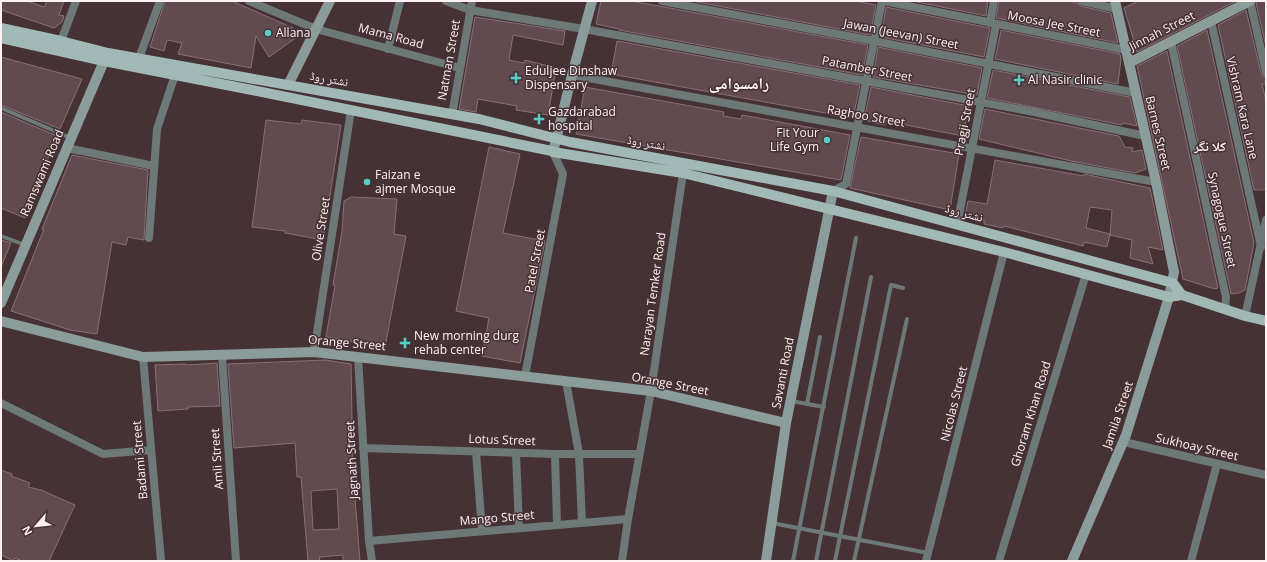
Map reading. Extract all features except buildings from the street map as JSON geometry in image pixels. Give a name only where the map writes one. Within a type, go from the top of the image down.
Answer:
[{"type":"main road","name":"نشتر روڈ","points":[[1,28],[61,41],[106,57],[139,58],[479,119],[570,142],[833,191],[1173,283]]},
{"type":"main road","name":"نشتر روڈ","points":[[1,38],[106,57],[175,75],[553,152],[683,173],[1004,252],[1170,297],[1182,295],[1225,310],[1266,321]]},
{"type":"main road","points":[[1173,283],[1182,295]]},
{"type":"street","points":[[61,41],[76,1]]},
{"type":"street","points":[[139,58],[160,1]]},
{"type":"street","name":"Mama Road","points":[[249,1],[316,29],[460,68]]},
{"type":"street","points":[[288,85],[330,1]]},
{"type":"street","points":[[388,49],[400,1]]},
{"type":"street","name":"Patamber Street","points":[[446,1],[470,10],[584,29],[866,81],[1145,136]]},
{"type":"street","name":"Natman Street","points":[[452,115],[472,1]]},
{"type":"street","points":[[553,152],[555,138],[592,1]]},
{"type":"street","name":"Jawan (Jeevan) Street","points":[[662,1],[989,63],[1136,93]]},
{"type":"street","points":[[833,191],[846,184],[883,1]]},
{"type":"street","name":"Moosa Jee Street","points":[[883,1],[1126,50]]},
{"type":"street","name":"Pragji Street","points":[[957,225],[989,63],[994,1]]},
{"type":"street","points":[[1082,1],[1118,4]]},
{"type":"street","points":[[1250,1],[1266,72]]},
{"type":"street","name":"Jinnah Street","points":[[1129,62],[1250,1]]},
{"type":"street","name":"Barnes Street","points":[[1118,4],[1126,50],[1156,182],[1174,272]]},
{"type":"street","name":"Vishram Kara Lane","points":[[1211,21],[1264,247]]},
{"type":"street","name":"Synagogue Street","points":[[1171,42],[1226,297],[1225,310]]},
{"type":"street","name":"Ramswami Road","points":[[1,303],[106,57]]},
{"type":"street","points":[[149,238],[157,129],[175,75]]},
{"type":"street","name":"Raghoo Street","points":[[572,75],[1156,182]]},
{"type":"street","name":"Olive Street","points":[[314,352],[351,110]]},
{"type":"street","points":[[67,148],[154,166]]},
{"type":"street","name":"Patel Street","points":[[525,376],[563,174],[553,152]]},
{"type":"street","name":"Narayan Temker Road","points":[[622,561],[639,454],[651,391],[683,173]]},
{"type":"street","name":"Savanti Road","points":[[766,561],[786,423],[833,191]]},
{"type":"street","points":[[1245,316],[1264,247],[1266,220]]},
{"type":"street","name":"Nicolas Street","points":[[927,557],[1004,252]]},
{"type":"street","name":"Jamila Street","points":[[1072,561],[1124,442],[1170,297],[1174,272]]},
{"type":"street","name":"Ghoram Khan Road","points":[[999,561],[1086,274]]},
{"type":"street","name":"Orange Street","points":[[1,321],[143,357],[314,352],[651,391],[786,423]]},
{"type":"street","name":"Amli Street","points":[[222,355],[236,561]]},
{"type":"street","name":"Badami Street","points":[[143,357],[161,561]]},
{"type":"street","name":"Jagnath Street","points":[[358,357],[369,541],[372,561]]},
{"type":"street","points":[[566,381],[579,454],[582,523]]},
{"type":"street","points":[[1,404],[103,454],[151,450]]},
{"type":"street","name":"Sukhoay Street","points":[[1124,442],[1266,475]]},
{"type":"street","name":"Lotus Street","points":[[363,448],[555,454],[639,454]]},
{"type":"street","points":[[476,452],[482,531]]},
{"type":"street","points":[[516,453],[519,528]]},
{"type":"street","points":[[555,454],[557,525]]},
{"type":"street","points":[[1191,561],[1217,464]]},
{"type":"street","name":"Mango Street","points":[[369,541],[628,519]]},
{"type":"lane","points":[[1,108],[71,138]]},
{"type":"lane","points":[[1,236],[26,245]]},
{"type":"lane","points":[[793,561],[856,238]]},
{"type":"lane","points":[[816,561],[871,277]]},
{"type":"lane","points":[[835,561],[891,285],[903,288]]},
{"type":"lane","points":[[854,561],[908,319]]},
{"type":"lane","points":[[807,404],[820,337]]},
{"type":"lane","points":[[791,401],[824,407]]},
{"type":"lane","points":[[772,523],[858,540],[927,557]]},
{"type":"place","name":"Allana","points":[[268,33]]},
{"type":"place","name":"Eduljee Dinshaw Dispensary","points":[[516,78]]},
{"type":"place","name":"Al Nasir clinic","points":[[1019,80]]},
{"type":"place","name":"Gazdarabad hospital","points":[[539,119]]},
{"type":"place","name":"Fit Your Life Gym","points":[[827,140]]},
{"type":"place","name":"Faizan e ajmer Mosque","points":[[367,182]]},
{"type":"place","name":"New morning durg rehab center","points":[[405,343]]},
{"type":"district","name":"رامسوامی","points":[[739,83]]},
{"type":"district","name":"کلا نگر","points":[[1210,146]]}]
